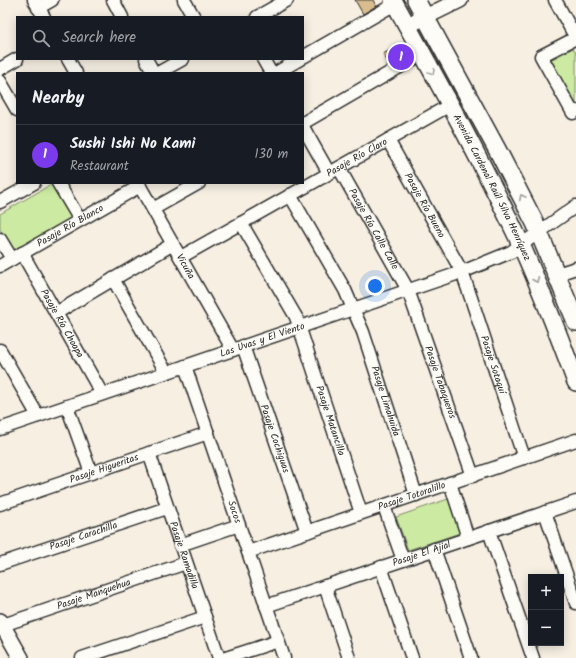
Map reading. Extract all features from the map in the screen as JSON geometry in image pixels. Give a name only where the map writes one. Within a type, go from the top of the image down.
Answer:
[{"type":"main road","name":"Avenida Cardenal Raúl Silva Henríquez","points":[[416,0],[496,146],[539,232],[576,322]]},
{"type":"main road","name":"Avenida Cardenal Raúl Silva Henríquez","points":[[394,2],[480,161],[521,244],[576,382]]},
{"type":"street","points":[[39,8],[52,0]]},
{"type":"street","points":[[113,0],[121,16]]},
{"type":"street","points":[[184,0],[193,16]]},
{"type":"street","points":[[259,16],[287,0]]},
{"type":"street","points":[[407,26],[460,0]]},
{"type":"street","points":[[555,0],[576,38],[541,56],[573,113],[576,111]]},
{"type":"street","points":[[304,56],[394,2]]},
{"type":"street","points":[[304,122],[422,54]]},
{"type":"street","points":[[0,69],[16,60]]},
{"type":"street","points":[[69,60],[75,72]]},
{"type":"street","points":[[147,60],[153,72]]},
{"type":"street","points":[[160,72],[180,60]]},
{"type":"street","points":[[264,60],[270,72]]},
{"type":"street","points":[[278,72],[298,60]]},
{"type":"street","points":[[0,81],[16,108]]},
{"type":"street","name":"Pasaje Río Claro","points":[[181,257],[450,105]]},
{"type":"street","name":"Pasaje Río Calle Calle","points":[[304,128],[334,170],[408,290]]},
{"type":"street","name":"Pasaje Río Bueno","points":[[388,140],[462,272]]},
{"type":"street","points":[[0,202],[32,184]]},
{"type":"street","points":[[59,184],[80,220]]},
{"type":"street","name":"Pasaje Río Blanco","points":[[0,266],[139,184]]},
{"type":"street","name":"Vicuña","points":[[139,184],[173,244],[238,348]]},
{"type":"street","points":[[153,209],[197,184]]},
{"type":"street","name":"Pasaje Limahuida","points":[[290,195],[354,308],[416,495]]},
{"type":"street","name":"Las Uvas y El Viento","points":[[0,429],[462,272],[511,252],[576,206]]},
{"type":"street","name":"Pasaje Matancilla","points":[[241,223],[291,308],[299,327],[361,513]]},
{"type":"street","name":"Pasaje Río Choapa","points":[[0,239],[17,256],[56,312],[102,394]]},
{"type":"street","points":[[56,312],[173,244]]},
{"type":"street","points":[[557,274],[576,268]]},
{"type":"street","name":"Pasaje Sotaquí","points":[[462,272],[524,458]]},
{"type":"street","points":[[113,279],[166,372]]},
{"type":"street","name":"Pasaje Tabaqueros","points":[[408,290],[473,476]]},
{"type":"street","name":"Pasaje Cochiguas","points":[[238,348],[307,532]]},
{"type":"street","points":[[0,350],[38,416]]},
{"type":"street","name":"Socos","points":[[185,366],[284,658]]},
{"type":"street","points":[[67,406],[91,473]]},
{"type":"street","name":"Pasaje Higueritas","points":[[0,504],[208,434]]},
{"type":"street","name":"Pasaje Totoralillo","points":[[248,552],[576,440]]},
{"type":"street","name":"Pasaje Ramadilla","points":[[149,453],[218,658]]},
{"type":"street","points":[[450,483],[468,538]]},
{"type":"street","name":"Pasaje El Ajial","points":[[266,606],[576,502]]},
{"type":"street","points":[[384,506],[403,560]]},
{"type":"street","name":"Pasaje Carachilla","points":[[0,564],[167,508]]},
{"type":"street","points":[[545,512],[576,603]]},
{"type":"street","points":[[180,545],[239,525]]},
{"type":"street","points":[[489,531],[533,658]]},
{"type":"street","points":[[434,549],[471,658]]},
{"type":"street","name":"Pasaje Manquehua","points":[[1,624],[186,563]]},
{"type":"street","points":[[381,567],[412,658]]},
{"type":"street","points":[[324,586],[349,658]]},
{"type":"street","points":[[82,658],[205,617]]},
{"type":"street","points":[[1,624],[21,658]]},
{"type":"street","points":[[226,658],[278,641]]},
{"type":"green space","points":[[573,48],[576,53],[576,104],[569,107],[545,63]]},
{"type":"green space","points":[[52,184],[72,219],[15,253],[0,229],[0,214]]},
{"type":"green space","points":[[451,498],[463,532],[408,550],[396,517]]},
{"type":"building","points":[[355,0],[373,0],[376,6],[363,14]]},
{"type":"building","points":[[398,46],[404,56],[389,64],[383,54]]},
{"type":"place","name":"Sushi Ishi No Kami","points":[[401,57]]}]
